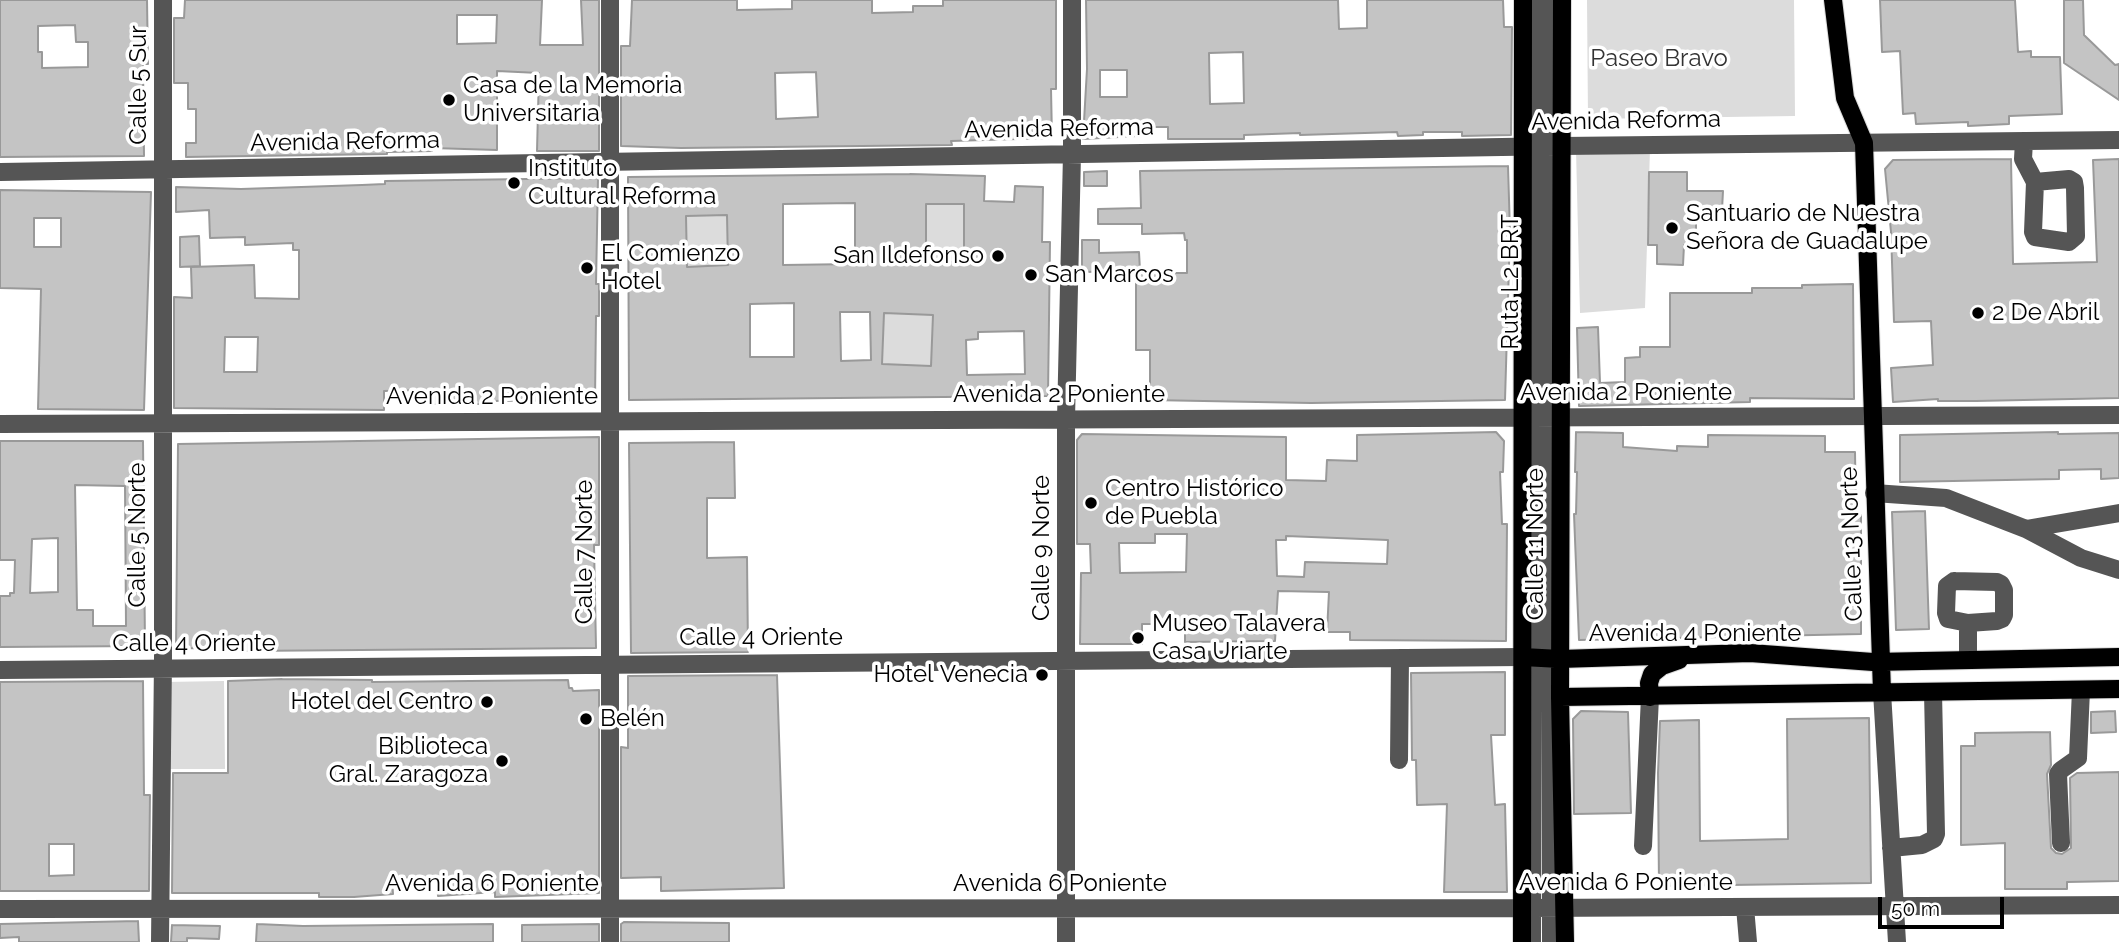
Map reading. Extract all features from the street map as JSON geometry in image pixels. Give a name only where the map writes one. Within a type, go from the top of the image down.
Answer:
[{"type":"main road","points":[[1523,0],[1543,147]]},
{"type":"main road","points":[[1543,147],[1562,0]]},
{"type":"main road","points":[[1833,0],[1845,98],[1864,143]]},
{"type":"main road","name":"Calle 13 Norte","points":[[1864,143],[1882,692]]},
{"type":"main road","name":"Calle 11 Norte","points":[[1522,942],[1527,908],[1541,658],[1543,147]]},
{"type":"main road","name":"Calle 11 Norte","points":[[1543,147],[1541,658],[1560,697],[1558,908],[1565,942]]},
{"type":"main road","name":"Avenida 4 Poniente","points":[[1541,658],[1750,653],[1881,662],[2119,657]]},
{"type":"main road","points":[[1650,697],[1650,678],[1656,671],[1693,655]]},
{"type":"main road","points":[[1560,697],[2119,689]]},
{"type":"street","name":"Calle 5 Sur","points":[[163,0],[164,170]]},
{"type":"street","name":"Calle 7 Norte","points":[[610,0],[610,942]]},
{"type":"street","name":"Calle 9 Norte","points":[[1066,942],[1066,419],[1072,153],[1072,0]]},
{"type":"street","points":[[1536,0],[1543,147]]},
{"type":"street","points":[[1543,147],[1550,0]]},
{"type":"street","points":[[2024,141],[2023,159],[2035,182]]},
{"type":"street","name":"Avenida Reforma","points":[[0,172],[1072,153],[2119,141]]},
{"type":"street","name":"Calle 5 Norte","points":[[160,942],[164,170]]},
{"type":"street","name":"Avenida 2 Poniente","points":[[0,424],[2119,415]]},
{"type":"street","points":[[1874,494],[1946,499],[2026,529],[2081,558],[2119,570]]},
{"type":"street","points":[[2026,529],[2119,513]]},
{"type":"street","points":[[1968,623],[1968,660]]},
{"type":"street","points":[[1399,760],[1400,658]]},
{"type":"street","points":[[1541,658],[1558,908],[1551,942]]},
{"type":"street","name":"Calle 4 Oriente","points":[[0,670],[1541,658]]},
{"type":"street","points":[[2061,843],[2059,774],[2078,758],[2081,690]]},
{"type":"street","name":"Calle 13 Norte","points":[[1882,692],[1897,942]]},
{"type":"street","points":[[1891,848],[1922,845],[1934,839],[1936,834],[1933,692]]},
{"type":"street","points":[[1643,846],[1650,697]]},
{"type":"street","name":"Avenida 6 Poniente","points":[[0,909],[2119,905]]},
{"type":"street","points":[[1745,906],[1748,942]]},
{"type":"street","points":[[1527,908],[1532,942]]},
{"type":"green space","name":"Paseo Bravo","points":[[1587,0],[1794,0],[1795,116],[1588,119]]},
{"type":"green space","points":[[1650,149],[1645,308],[1580,313],[1576,150]]},
{"type":"green space","points":[[926,204],[964,204],[964,262],[926,262]]},
{"type":"green space","points":[[727,215],[728,265],[687,267],[686,216]]},
{"type":"green space","points":[[884,313],[933,315],[931,366],[882,364]]},
{"type":"green space","points":[[224,681],[225,769],[166,769],[165,682]]},
{"type":"building","points":[[0,0],[147,0],[148,64],[143,64],[144,156],[0,157]],"holes":[[[75,25],[76,42],[88,42],[88,67],[42,68],[42,52],[38,52],[38,26]]]},
{"type":"building","points":[[185,0],[542,0],[540,45],[583,45],[581,0],[599,0],[599,151],[537,151],[539,73],[497,71],[497,150],[432,148],[432,151],[387,154],[186,157],[186,143],[196,143],[196,109],[188,109],[188,83],[174,83],[174,18],[184,18]],"holes":[[[457,15],[497,15],[496,43],[457,44]]]},
{"type":"building","points":[[632,0],[737,0],[737,10],[792,9],[792,0],[872,0],[872,13],[913,12],[913,6],[943,6],[943,0],[1056,0],[1056,89],[1051,89],[1052,138],[951,141],[952,145],[681,148],[621,146],[621,46],[630,46]],"holes":[[[816,72],[818,117],[776,119],[775,73]]]},
{"type":"building","points":[[1086,0],[1338,0],[1339,29],[1367,28],[1367,0],[1503,0],[1504,27],[1512,27],[1511,135],[1462,136],[1462,132],[1423,132],[1423,135],[1398,136],[1397,132],[1300,133],[1244,135],[1244,139],[1168,139],[1168,127],[1137,127],[1137,136],[1083,139],[1087,69]],"holes":[[[1243,52],[1244,103],[1210,104],[1209,53]],[[1100,70],[1127,70],[1127,97],[1100,97]]]},
{"type":"building","points":[[1880,0],[2015,0],[2018,52],[2031,51],[2031,57],[2060,57],[2062,114],[2009,116],[2009,124],[1916,124],[1915,113],[1903,114],[1900,51],[1882,52]]},
{"type":"building","points":[[2064,0],[2083,0],[2084,35],[2115,65],[2119,64],[2119,100],[2064,63]]},
{"type":"building","points":[[2011,159],[2013,264],[2097,262],[2093,160],[2119,159],[2119,398],[1976,401],[1938,399],[1893,402],[1891,368],[1933,365],[1931,321],[1894,322],[1891,232],[1885,169],[1893,160]]},
{"type":"building","points":[[1508,166],[1510,232],[1505,400],[1311,403],[1150,400],[1150,350],[1136,350],[1136,273],[1187,273],[1187,240],[1184,233],[1142,234],[1142,224],[1098,224],[1098,209],[1141,208],[1140,171]]},
{"type":"building","points":[[1107,171],[1107,186],[1084,186],[1084,172]]},
{"type":"building","name":"Santuario de Nuestra Señora de Guadalupe","points":[[1649,172],[1687,172],[1687,191],[1723,191],[1722,210],[1696,210],[1696,245],[1684,245],[1683,265],[1657,264],[1657,245],[1648,245]]},
{"type":"building","points":[[910,174],[985,176],[984,201],[1014,202],[1015,186],[1043,187],[1042,242],[1050,242],[1048,396],[629,400],[628,177]],"holes":[[[855,203],[855,264],[783,265],[783,204]],[[926,204],[964,204],[964,262],[926,262]],[[727,215],[728,265],[687,267],[686,216]],[[794,303],[794,357],[750,357],[750,304]],[[840,312],[870,312],[871,360],[841,361]],[[884,313],[933,315],[931,366],[882,364]],[[1024,331],[1025,374],[967,375],[966,340],[978,339],[978,332]]]},
{"type":"building","points":[[598,178],[596,284],[599,284],[599,316],[596,316],[595,400],[431,404],[431,390],[384,391],[384,410],[174,408],[174,297],[192,298],[191,267],[254,265],[255,298],[299,299],[299,250],[293,250],[293,243],[245,245],[245,237],[210,238],[209,210],[176,212],[176,187],[241,189],[385,184],[385,181]],"holes":[[[225,337],[258,337],[257,372],[224,372]]]},
{"type":"building","points":[[0,190],[151,192],[144,410],[38,409],[41,289],[0,288]],"holes":[[[34,218],[61,218],[61,247],[34,247]]]},
{"type":"building","points":[[199,236],[200,266],[180,267],[180,237]]},
{"type":"building","points":[[1082,240],[1099,240],[1099,253],[1139,252],[1140,271],[1082,272]]},
{"type":"building","points":[[1853,284],[1854,399],[1750,398],[1750,402],[1579,406],[1577,328],[1598,327],[1600,383],[1625,382],[1625,358],[1640,357],[1640,347],[1670,347],[1670,293],[1752,293],[1752,288]]},
{"type":"building","points":[[1496,432],[1504,441],[1503,472],[1500,472],[1502,524],[1507,524],[1506,641],[1350,640],[1350,632],[1327,632],[1329,592],[1278,591],[1275,641],[1185,642],[1185,624],[1142,624],[1142,644],[1080,644],[1081,573],[1091,573],[1090,544],[1077,544],[1077,440],[1082,434],[1286,437],[1286,480],[1326,481],[1327,460],[1357,461],[1357,435]],"holes":[[[1155,534],[1187,534],[1186,572],[1120,573],[1119,543],[1155,543]],[[1286,536],[1388,540],[1387,564],[1305,562],[1304,577],[1277,576],[1276,540],[1286,540]]]},
{"type":"building","points":[[1576,432],[1623,433],[1623,447],[1677,451],[1677,446],[1708,447],[1708,435],[1825,436],[1825,452],[1855,452],[1856,515],[1861,515],[1861,634],[1579,640],[1574,514]]},
{"type":"building","points":[[2119,433],[2119,478],[2101,479],[2101,469],[2059,470],[2059,479],[1900,482],[1900,435]]},
{"type":"building","points":[[599,437],[599,545],[594,545],[596,648],[244,651],[176,648],[178,444]]},
{"type":"building","points":[[0,441],[143,441],[145,646],[0,647],[0,596],[14,593],[15,560],[0,560]],"holes":[[[75,485],[125,486],[126,626],[93,626],[93,610],[77,610]],[[58,538],[58,592],[30,593],[32,539]]]},
{"type":"building","points":[[734,442],[735,498],[707,498],[707,558],[747,557],[748,652],[631,653],[629,443]]},
{"type":"building","points":[[1925,511],[1929,629],[1896,630],[1892,512]]},
{"type":"building","points":[[1505,672],[1505,735],[1491,735],[1495,805],[1505,804],[1507,892],[1444,892],[1447,804],[1417,805],[1416,760],[1412,760],[1411,673]]},
{"type":"building","points":[[777,675],[784,888],[661,891],[661,877],[621,878],[621,747],[628,748],[628,676]]},
{"type":"building","points":[[282,679],[372,682],[568,680],[569,688],[573,691],[599,690],[599,893],[495,897],[495,892],[438,896],[437,877],[392,878],[393,894],[354,897],[319,897],[319,893],[172,893],[173,773],[228,773],[228,681]]},
{"type":"building","points":[[143,681],[144,795],[150,795],[149,891],[0,891],[0,682]],"holes":[[[49,844],[74,844],[74,875],[49,876]]]},
{"type":"building","points":[[1581,711],[1628,712],[1631,813],[1574,814],[1573,719]]},
{"type":"building","points":[[2115,711],[2116,732],[2091,733],[2091,712]]},
{"type":"building","points":[[1869,718],[1871,883],[1659,886],[1660,721],[1699,720],[1700,841],[1788,839],[1787,719]]},
{"type":"building","points":[[2050,732],[2051,765],[2047,774],[2051,848],[2062,854],[2071,848],[2070,778],[2077,773],[2119,772],[2119,881],[2067,882],[2067,889],[2005,889],[2005,843],[1961,845],[1961,746],[1975,746],[1975,733]]},
{"type":"building","points":[[138,921],[139,942],[19,942],[19,937],[0,938],[0,924]]},
{"type":"building","points":[[729,923],[729,942],[621,942],[621,924]]},
{"type":"building","points":[[257,924],[493,924],[493,942],[256,942]]},
{"type":"building","points":[[599,924],[599,942],[522,942],[522,925]]},
{"type":"building","points":[[172,925],[220,926],[219,939],[187,938],[187,942],[171,942]]},
{"type":"place","name":"Casa de la Memoria Universitaria","points":[[449,100]]},
{"type":"place","name":"Instituto Cultural Reforma","points":[[514,183]]},
{"type":"place","name":"Santuario de Nuestra Señora de Guadalupe","points":[[1672,228]]},
{"type":"place","name":"San Ildefonso","points":[[998,256]]},
{"type":"place","name":"El Comienzo Hotel","points":[[587,268]]},
{"type":"place","name":"San Marcos","points":[[1031,275]]},
{"type":"place","name":"2 De Abril","points":[[1978,313]]},
{"type":"place","name":"Centro Histórico de Puebla","points":[[1091,503]]},
{"type":"place","name":"Museo Talavera Casa Uriarte","points":[[1138,638]]},
{"type":"place","name":"Hotel Venecia","points":[[1042,675]]},
{"type":"place","name":"Hotel del Centro","points":[[487,702]]},
{"type":"place","name":"Belén","points":[[586,719]]},
{"type":"place","name":"Biblioteca Gral. Zaragoza","points":[[502,761]]}]
